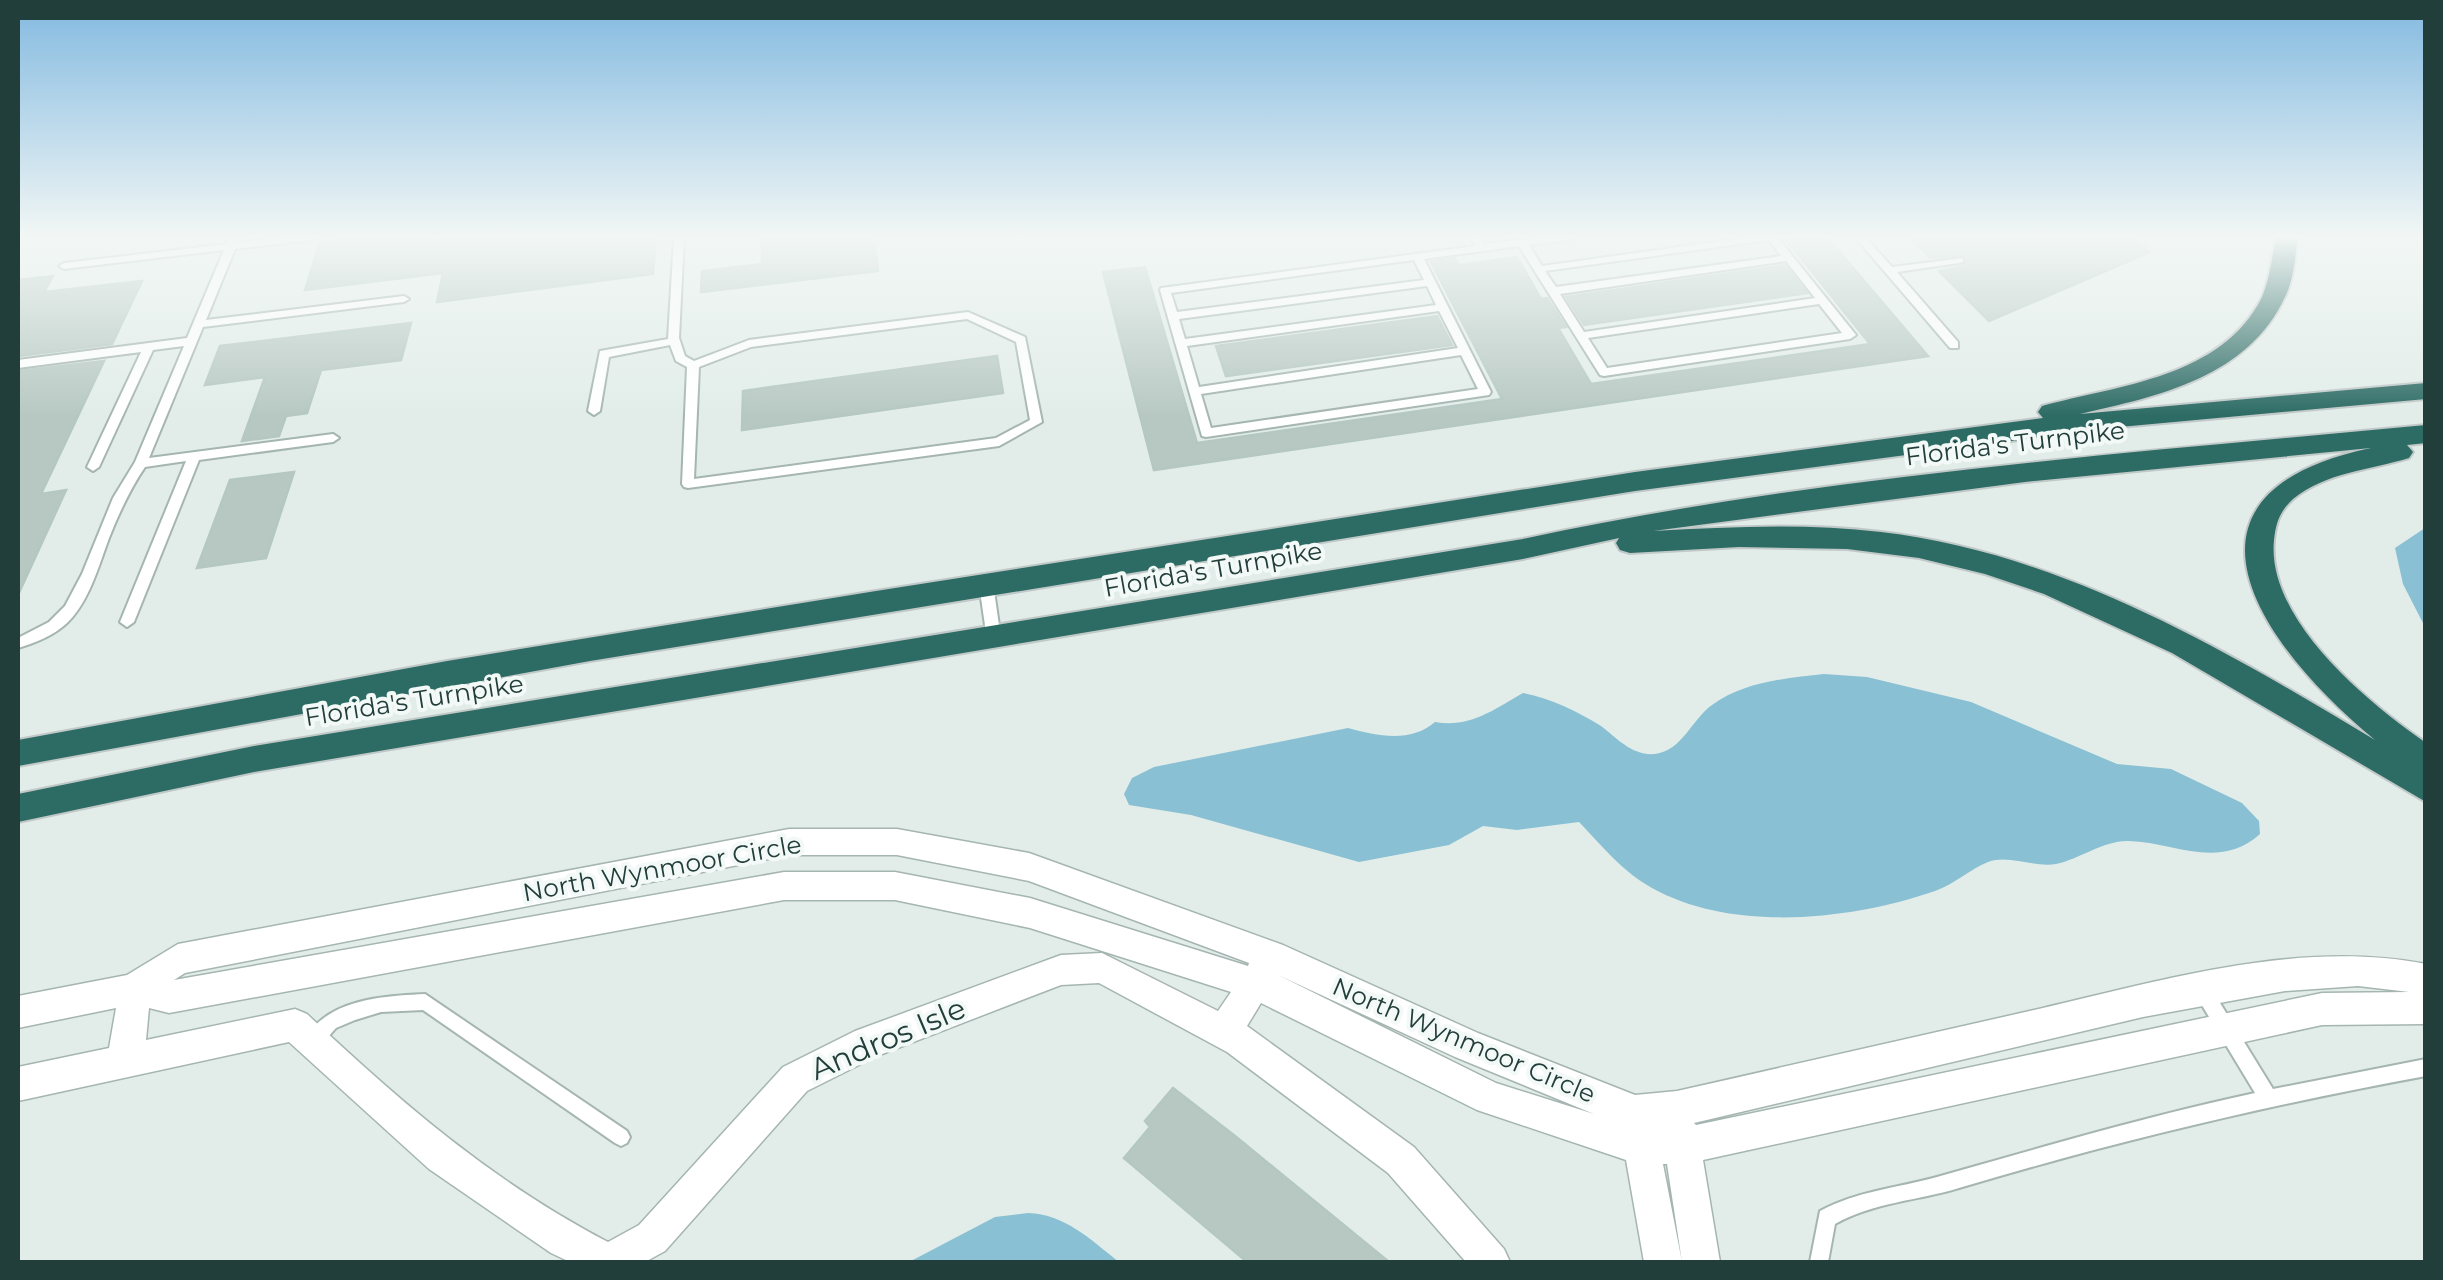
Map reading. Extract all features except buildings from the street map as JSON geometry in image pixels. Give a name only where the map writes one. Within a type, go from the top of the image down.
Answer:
[{"type":"highway","points":[[1913,444],[2147,391],[2193,373],[2231,350],[2260,322],[2273,297]]},
{"type":"highway","name":"Florida's Turnpike","points":[[18,753],[251,706],[1430,512],[1913,444],[2426,391]]},
{"type":"highway","name":"Florida's Turnpike","points":[[18,808],[254,759],[1522,550],[1648,522],[2025,473],[2426,434]]},
{"type":"highway","points":[[2426,448],[2322,471],[2284,492],[2262,521],[2258,564],[2284,622],[2322,676],[2384,733],[2426,761]]},
{"type":"highway","points":[[1522,550],[1814,536],[1920,548],[2020,575],[2117,612],[2204,657],[2426,788]]},
{"type":"street","name":"North Wynmoor Circle","points":[[18,1012],[134,989],[169,997],[784,886],[895,886],[1030,913],[1264,970],[1488,1098],[1638,1130],[1683,1146],[2322,1009],[2426,1008]]},
{"type":"street","name":"Andros Isle","points":[[18,1084],[295,1025],[396,1121],[552,1236],[608,1262],[652,1238],[795,1079],[867,1043],[1060,970],[1102,968],[1224,1032],[1401,1160],[1490,1262]]},
{"type":"street","points":[[1224,1032],[1264,970]]},
{"type":"street","name":"North Wynmoor Circle","points":[[1638,1130],[1677,1109],[2143,1001],[2296,976],[2395,972],[2426,980]]},
{"type":"street","points":[[122,1062],[130,1036],[134,989]]},
{"type":"street","points":[[1677,1109],[1701,1262]]},
{"type":"street","points":[[1638,1130],[1663,1262]]},
{"type":"lane","points":[[18,643],[43,632],[69,612],[123,488],[142,463],[210,297]]},
{"type":"lane","points":[[676,297],[674,341],[680,358],[694,365],[750,344],[968,315],[1021,340],[1036,422],[999,442],[688,484],[694,365]]},
{"type":"lane","points":[[1167,297],[1206,433],[1485,392],[1438,297]]},
{"type":"lane","points":[[1172,316],[1319,297]]},
{"type":"lane","points":[[1557,297],[1604,372],[1850,335],[1819,297]]},
{"type":"lane","points":[[1913,297],[1954,345]]},
{"type":"lane","points":[[199,324],[404,299]]},
{"type":"lane","points":[[1581,336],[1822,300]]},
{"type":"lane","points":[[1180,343],[1443,307]]},
{"type":"lane","points":[[18,364],[192,341]]},
{"type":"lane","points":[[594,411],[604,354],[674,341]]},
{"type":"lane","points":[[93,467],[149,347]]},
{"type":"lane","points":[[1194,391],[1465,351]]},
{"type":"lane","points":[[142,463],[333,438]]},
{"type":"lane","points":[[127,622],[194,456]]},
{"type":"lane","points":[[986,584],[994,639]]},
{"type":"lane","points":[[2203,991],[2269,1099]]},
{"type":"lane","points":[[313,1042],[330,1022],[354,1012],[381,1004],[425,1002],[620,1137]]},
{"type":"lane","points":[[1820,1262],[1827,1218],[1842,1208],[1930,1188],[2043,1153],[2269,1099],[2426,1067]]},
{"type":"water","points":[[2425,528],[2425,627],[2403,584],[2395,548]]},
{"type":"water","points":[[1824,674],[1867,677],[1971,702],[2117,764],[2171,769],[2242,803],[2259,821],[2260,834],[2244,845],[2212,853],[2129,841],[2110,843],[2056,864],[1996,860],[1942,888],[1902,901],[1830,915],[1755,916],[1719,912],[1652,888],[1622,866],[1579,822],[1517,830],[1483,826],[1449,845],[1359,862],[1191,815],[1129,805],[1124,794],[1132,778],[1154,767],[1348,728],[1382,735],[1415,733],[1435,722],[1470,720],[1523,693],[1582,715],[1632,749],[1655,754],[1680,741],[1705,711],[1724,697],[1766,682]]},
{"type":"water","points":[[1028,1213],[1066,1223],[1119,1262],[909,1262],[995,1217]]}]
